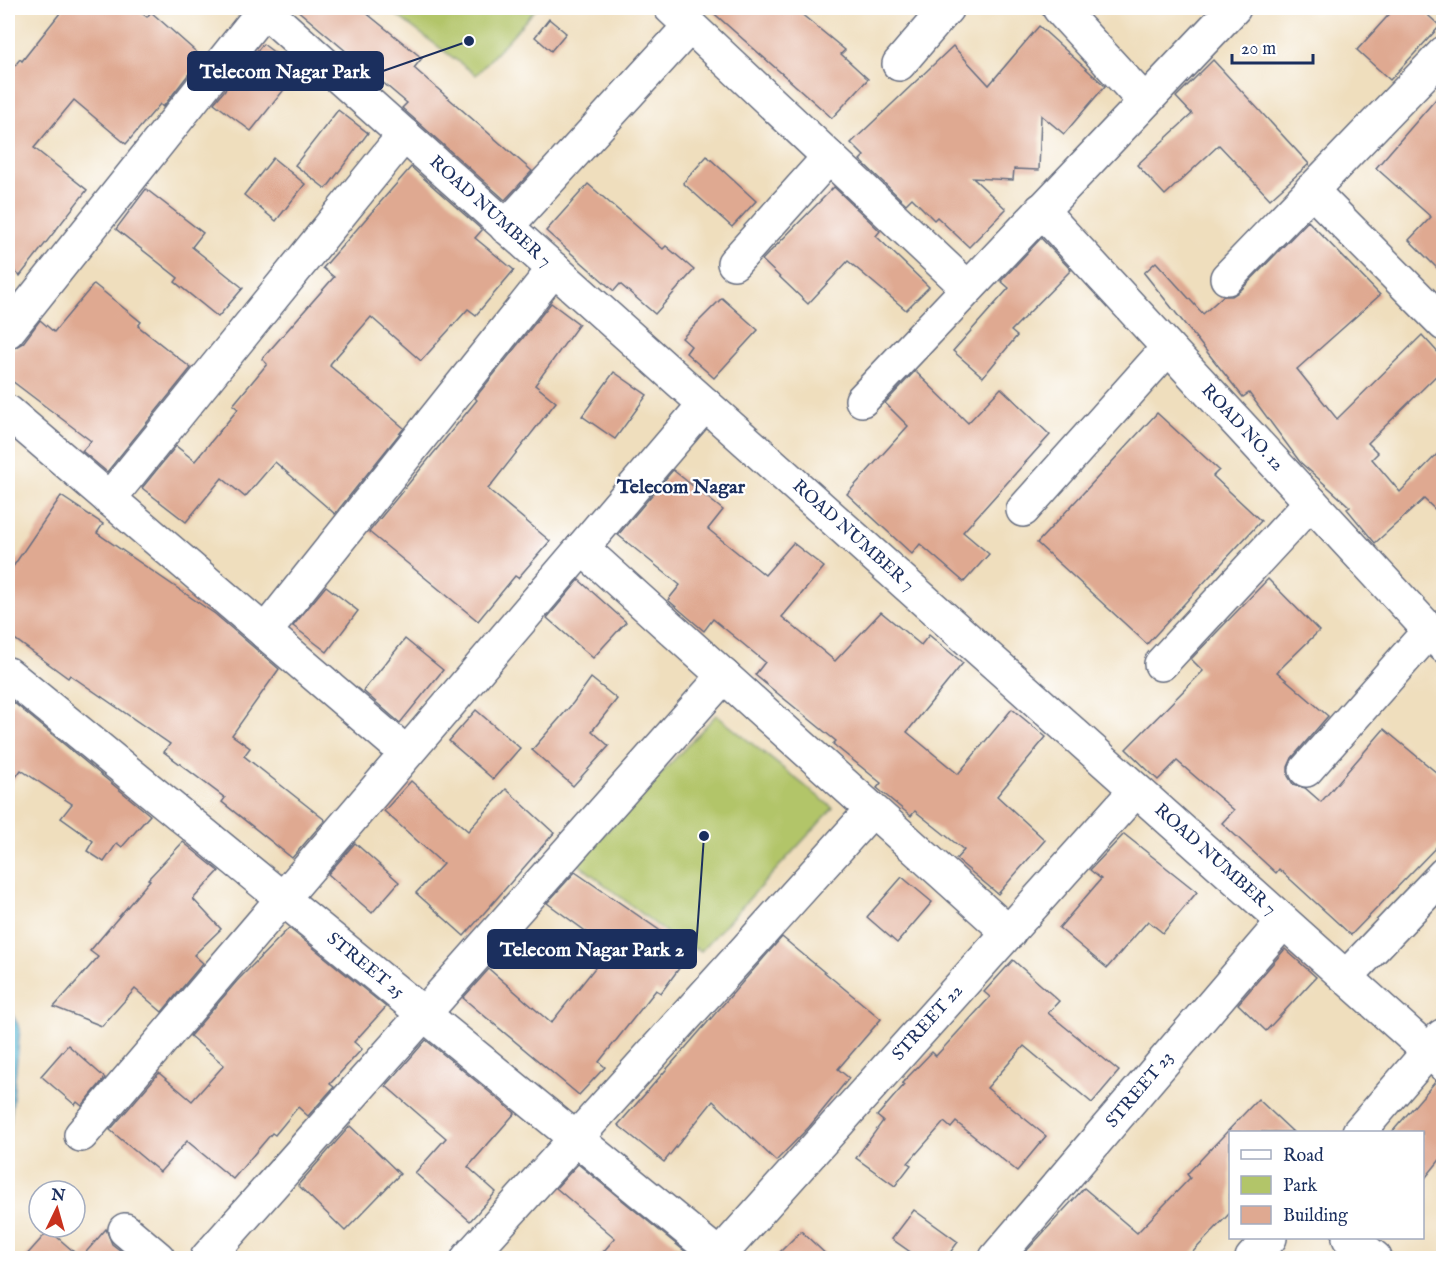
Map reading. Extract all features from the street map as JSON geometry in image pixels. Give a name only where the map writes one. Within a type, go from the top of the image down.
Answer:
[{"type":"street","points":[[899,64],[947,8]]},
{"type":"street","points":[[1059,8],[1144,101]]},
{"type":"street","points":[[862,400],[1234,8]]},
{"type":"street","points":[[8,331],[263,9]]},
{"type":"street","name":"ROAD NUMBER 7","points":[[263,9],[1283,922],[1346,977],[1438,1050]]},
{"type":"street","points":[[506,227],[680,17],[968,288]]},
{"type":"street","points":[[1227,278],[1443,53]]},
{"type":"street","points":[[109,499],[404,135]]},
{"type":"street","points":[[734,262],[829,157]]},
{"type":"street","points":[[1311,190],[1443,324]]},
{"type":"street","name":"ROAD NO. 12","points":[[1041,210],[1436,638]]},
{"type":"street","points":[[265,632],[554,269]]},
{"type":"street","points":[[1023,510],[1168,348]]},
{"type":"street","points":[[81,1135],[281,897],[705,404]]},
{"type":"street","points":[[8,412],[405,752]]},
{"type":"street","points":[[1161,664],[1311,502]]},
{"type":"street","points":[[582,548],[1009,933]]},
{"type":"street","points":[[1306,770],[1436,638]]},
{"type":"street","name":"STREET 25","points":[[8,674],[719,1258]]},
{"type":"street","points":[[207,1258],[724,676]]},
{"type":"street","name":"STREET 22","points":[[719,1258],[1137,790]]},
{"type":"street","points":[[468,1258],[872,810]]},
{"type":"street","points":[[1346,977],[1443,874]]},
{"type":"street","name":"STREET 23","points":[[996,1258],[1283,922]]},
{"type":"street","points":[[1360,1131],[1438,1050]]},
{"type":"street","points":[[125,1230],[158,1258]]},
{"type":"street","points":[[1252,1258],[1269,1239]]},
{"type":"street","points":[[1350,1239],[1375,1258]]},
{"type":"green space","points":[[387,8],[537,8],[476,75]]},
{"type":"green space","points":[[716,715],[833,808],[701,951],[696,948],[691,952],[577,863]]},
{"type":"water","points":[[8,1006],[20,1029],[8,1148]]},
{"type":"building","points":[[64,8],[134,8],[147,17],[151,12],[202,57],[163,107],[160,104],[126,144],[74,100],[34,148],[87,190],[20,276],[8,266],[8,74],[20,59],[22,61]]},
{"type":"building","points":[[295,8],[360,8],[422,58],[414,68],[532,171],[505,200],[402,108],[407,103]]},
{"type":"building","points":[[708,8],[794,8],[845,50],[841,54],[868,79],[832,118]]},
{"type":"building","points":[[1395,8],[1420,8],[1440,26],[1390,80],[1357,50]]},
{"type":"building","points":[[549,19],[566,33],[551,51],[535,37]]},
{"type":"building","points":[[1039,26],[1105,86],[1064,134],[1041,115],[1039,170],[1014,169],[1013,180],[973,178],[1006,209],[969,247],[937,217],[934,220],[912,198],[906,204],[860,160],[864,156],[851,143],[953,46],[989,85]]},
{"type":"building","points":[[263,44],[299,71],[251,131],[214,103]]},
{"type":"building","points":[[1213,60],[1309,164],[1270,199],[1219,145],[1165,195],[1137,165],[1192,114],[1176,97]]},
{"type":"building","points":[[1443,91],[1443,274],[1409,240],[1431,217],[1376,168]]},
{"type":"building","points":[[338,110],[368,133],[326,189],[295,165]]},
{"type":"building","points":[[707,156],[756,201],[732,227],[683,183]]},
{"type":"building","points":[[273,158],[305,184],[276,221],[244,195]]},
{"type":"building","points":[[411,167],[482,230],[475,238],[514,270],[476,315],[468,309],[421,361],[371,317],[331,363],[330,366],[404,428],[335,514],[275,462],[245,497],[222,478],[186,522],[142,488],[176,446],[195,461],[238,409],[233,405],[267,364],[262,359],[334,277],[323,268]]},
{"type":"building","points":[[588,184],[663,249],[666,246],[694,270],[655,314],[620,284],[614,291],[546,231]]},
{"type":"building","points":[[834,187],[880,231],[876,236],[929,287],[906,310],[848,261],[808,304],[762,260]]},
{"type":"building","points":[[146,189],[203,233],[192,247],[243,288],[218,317],[175,282],[178,278],[116,229]]},
{"type":"building","points":[[1308,221],[1380,295],[1297,369],[1337,419],[1422,335],[1443,358],[1443,369],[1368,443],[1378,453],[1372,459],[1400,492],[1443,448],[1443,517],[1424,499],[1375,543],[1347,509],[1350,507],[1300,462],[1249,393],[1243,397],[1144,273],[1156,262],[1203,314],[1223,296],[1232,296],[1240,291]]},
{"type":"building","points":[[1041,238],[1071,270],[1011,331],[1017,336],[983,377],[953,351],[1009,288],[1001,281]]},
{"type":"building","points":[[94,284],[141,322],[138,326],[191,368],[107,472],[82,451],[91,441],[8,378],[8,354],[12,349],[23,343],[40,320],[54,332]]},
{"type":"building","points":[[722,298],[758,330],[714,378],[686,353],[691,346],[682,338]]},
{"type":"building","points":[[551,303],[579,324],[535,385],[556,402],[488,489],[550,541],[518,578],[515,576],[478,621],[369,532],[477,400],[475,398]]},
{"type":"building","points":[[915,371],[968,423],[1001,388],[1050,435],[963,532],[989,554],[964,582],[920,544],[912,554],[847,494],[908,426],[885,403]]},
{"type":"building","points":[[614,372],[647,395],[615,439],[582,416]]},
{"type":"building","points":[[1157,413],[1219,470],[1213,476],[1261,521],[1147,644],[1037,543]]},
{"type":"building","points":[[673,470],[723,510],[708,529],[765,575],[793,543],[824,567],[782,617],[835,661],[881,612],[921,645],[929,635],[963,663],[907,732],[958,774],[1012,709],[1046,737],[997,796],[1045,840],[998,894],[956,859],[964,850],[915,811],[911,816],[877,788],[881,783],[833,744],[836,741],[755,675],[765,662],[713,619],[704,631],[668,600],[680,585],[618,535]]},
{"type":"building","points":[[61,496],[103,524],[97,533],[215,614],[279,669],[232,735],[250,748],[244,756],[325,820],[292,858],[222,802],[225,798],[164,752],[170,744],[70,675],[68,678],[8,634],[8,574]]},
{"type":"building","points":[[1268,579],[1319,631],[1277,672],[1328,716],[1292,758],[1288,767],[1288,776],[1293,784],[1305,788],[1321,802],[1384,729],[1443,778],[1443,840],[1351,935],[1279,869],[1276,873],[1222,823],[1234,810],[1177,761],[1158,780],[1126,749],[1203,671],[1191,659]]},
{"type":"building","points":[[579,580],[626,622],[593,658],[547,618]]},
{"type":"building","points":[[326,586],[358,611],[327,652],[293,626]]},
{"type":"building","points":[[405,639],[443,670],[400,723],[363,691]]},
{"type":"building","points":[[591,678],[617,699],[592,731],[609,746],[573,786],[532,750],[573,703]]},
{"type":"building","points":[[13,702],[150,815],[122,847],[117,843],[104,862],[87,851],[93,841],[61,818],[72,804],[21,770],[8,788],[8,710]]},
{"type":"building","points":[[476,710],[520,748],[493,779],[449,741]]},
{"type":"building","points":[[411,781],[468,831],[506,789],[554,833],[464,936],[416,893],[443,864],[384,811]]},
{"type":"building","points":[[1124,834],[1197,892],[1163,933],[1148,921],[1107,968],[1059,928],[1101,879],[1090,870]]},
{"type":"building","points":[[183,842],[219,871],[193,899],[221,929],[194,955],[203,963],[162,1012],[135,989],[102,1026],[54,1007],[98,957],[90,951],[150,880],[148,879]]},
{"type":"building","points":[[355,843],[399,882],[372,913],[328,874]]},
{"type":"building","points":[[575,872],[691,952],[661,993],[656,990],[599,1062],[605,1067],[579,1095],[463,998],[489,969],[551,1023],[610,949],[547,903]]},
{"type":"building","points":[[902,877],[932,902],[897,943],[867,917]]},
{"type":"building","points":[[289,928],[386,1007],[354,1042],[362,1049],[330,1084],[334,1087],[308,1116],[298,1107],[275,1135],[272,1133],[233,1179],[187,1141],[160,1172],[110,1130],[159,1073],[192,1101],[224,1065],[190,1036],[237,981]]},
{"type":"building","points":[[782,937],[881,1019],[838,1069],[849,1078],[809,1127],[776,1161],[713,1101],[664,1162],[618,1125]]},
{"type":"building","points":[[1285,949],[1316,977],[1266,1031],[1238,1004]]},
{"type":"building","points":[[1013,960],[1059,1001],[1048,1013],[1119,1071],[1092,1103],[1024,1046],[987,1088],[1046,1136],[1017,1171],[956,1122],[951,1128],[944,1122],[908,1163],[911,1165],[895,1186],[856,1158],[883,1121],[877,1116],[904,1085],[902,1083],[932,1052],[936,1056],[990,997],[984,992]]},
{"type":"building","points":[[426,1040],[515,1113],[468,1167],[496,1192],[470,1221],[415,1173],[446,1138],[386,1086]]},
{"type":"building","points":[[68,1045],[105,1078],[82,1106],[77,1102],[75,1105],[41,1076]]},
{"type":"building","points":[[1436,1081],[1443,1083],[1443,1156],[1424,1180],[1424,1131],[1393,1131]]},
{"type":"building","points":[[1258,1099],[1292,1131],[1229,1131],[1229,1214],[1187,1258],[1020,1258],[1084,1188],[1137,1233],[1190,1178],[1187,1174]]},
{"type":"building","points":[[350,1126],[400,1174],[345,1231],[298,1185]]},
{"type":"building","points":[[578,1164],[693,1258],[598,1258],[615,1238],[556,1188]]},
{"type":"building","points":[[914,1210],[958,1242],[946,1258],[919,1258],[892,1239]]},
{"type":"building","points":[[106,1229],[112,1244],[130,1258],[81,1258]]},
{"type":"building","points":[[801,1231],[830,1258],[774,1258]]},
{"type":"building","points":[[41,1239],[59,1239],[81,1258],[24,1258]]},
{"type":"place","name":"Telecom Nagar Park","points":[[469,41]]},
{"type":"place","name":"Telecom Nagar Park 2","points":[[704,836]]},
{"type":"district","name":"Telecom Nagar","points":[[681,487]]}]
